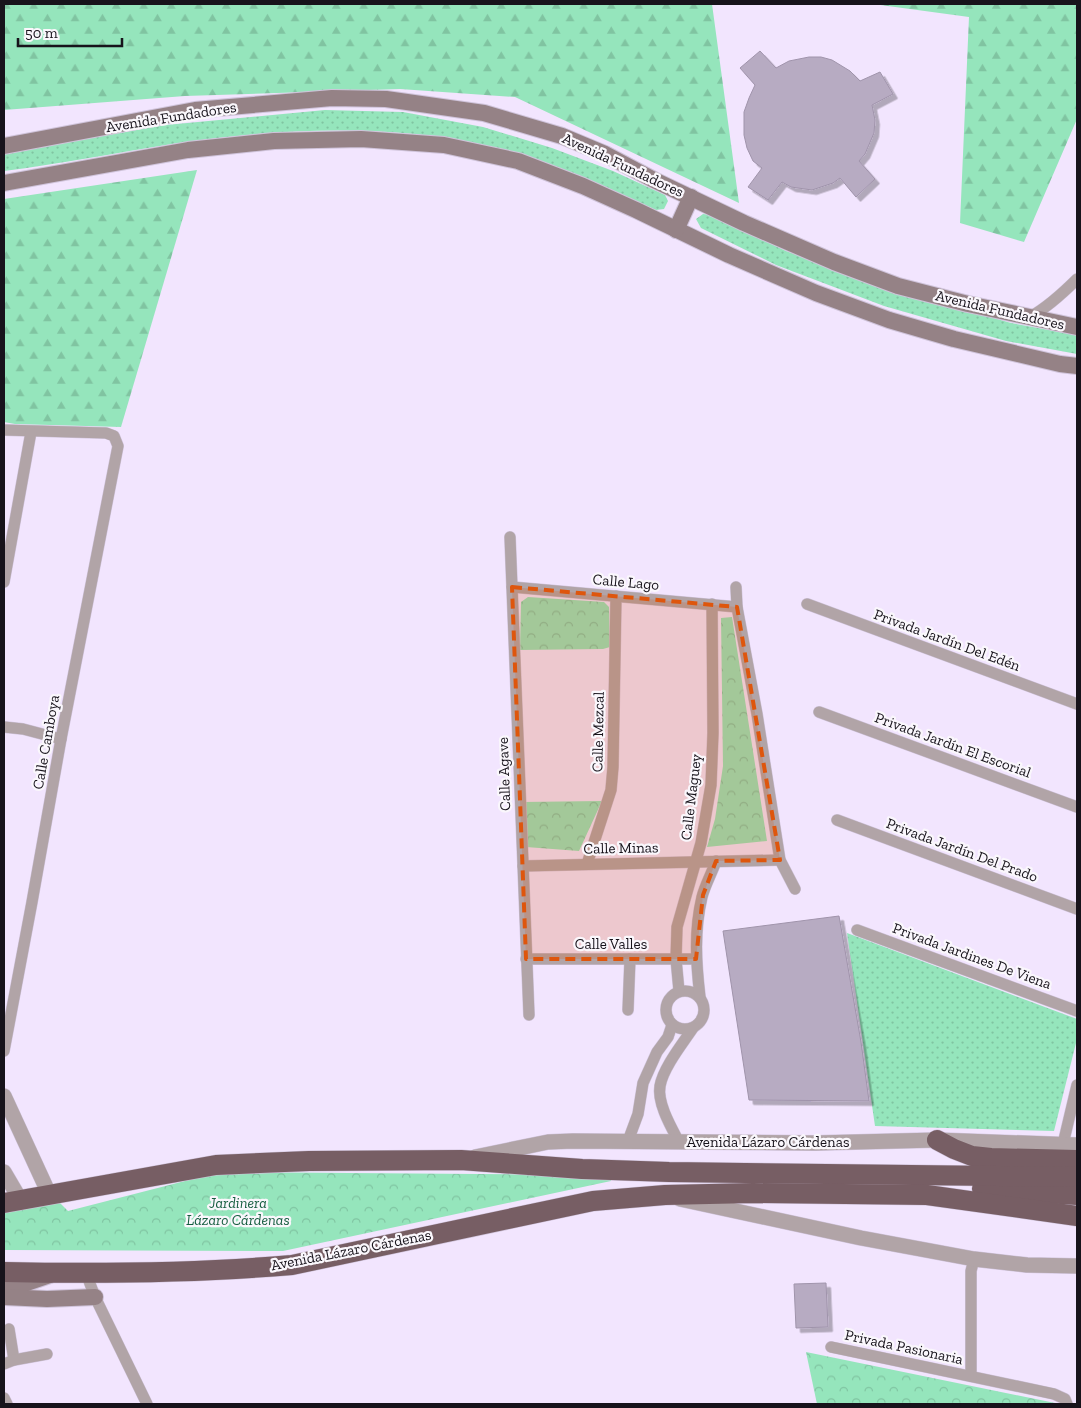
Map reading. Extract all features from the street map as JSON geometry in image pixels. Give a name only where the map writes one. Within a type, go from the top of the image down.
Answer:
[{"type":"highway","points":[[937,1140],[954,1150],[972,1156],[1077,1160]]},
{"type":"highway","name":"Avenida Lázaro Cárdenas","points":[[12,1202],[216,1165],[308,1161],[461,1160],[582,1169],[669,1172],[1077,1177]]},
{"type":"highway","points":[[897,1175],[957,1187],[1077,1195]]},
{"type":"highway","name":"Avenida Lázaro Cárdenas","points":[[4,1272],[86,1273],[244,1269],[292,1265],[593,1201],[665,1195],[753,1193],[927,1195],[1077,1216]]},
{"type":"main road","name":"Avenida Fundadores","points":[[4,146],[195,110],[332,98],[386,99],[484,113],[562,136],[605,154],[654,180],[691,196],[744,223],[834,262],[898,286],[968,304],[1077,327]]},
{"type":"main road","points":[[4,184],[188,150],[274,141],[370,139],[444,145],[518,160],[592,190],[816,293],[889,320],[954,339],[1060,364],[1077,366]]},
{"type":"main road","points":[[676,230],[691,196]]},
{"type":"main road","points":[[4,1286],[24,1284],[56,1273]]},
{"type":"main road","points":[[4,1297],[47,1299],[95,1297]]},
{"type":"street","points":[[1030,317],[1056,299],[1077,279]]},
{"type":"street","points":[[4,430],[31,432],[8,537],[4,582]]},
{"type":"street","name":"Calle Camboya","points":[[4,1051],[61,739],[118,453],[116,439],[114,436],[106,433],[72,431],[31,432]]},
{"type":"street","name":"Calle Agave","points":[[510,537],[528,1015]]},
{"type":"street","name":"Calle Lago","points":[[512,587],[737,607]]},
{"type":"street","points":[[736,587],[737,607],[757,714],[780,860],[796,888]]},
{"type":"street","name":"Calle Mezcal","points":[[587,864],[611,790],[613,775],[616,596]]},
{"type":"street","name":"Calle Maguey","points":[[679,991],[676,959],[677,926],[701,843],[711,785],[713,733],[712,604]]},
{"type":"street","name":"Privada Jardín Del Edén","points":[[807,604],[1077,704]]},
{"type":"street","name":"Privada Jardín El Escorial","points":[[819,712],[1077,806]]},
{"type":"street","points":[[4,728],[23,730],[61,739]]},
{"type":"street","name":"Privada Jardín Del Prado","points":[[837,820],[1077,909]]},
{"type":"street","name":"Calle Minas","points":[[523,866],[780,860]]},
{"type":"street","points":[[679,1142],[665,1115],[659,1086],[670,1063],[693,1028],[702,1020],[705,1008],[700,997],[696,959],[698,916],[703,895],[716,861]]},
{"type":"street","name":"Privada Jardines De Viena","points":[[857,930],[1077,1011]]},
{"type":"street","name":"Calle Valles","points":[[526,959],[696,959]]},
{"type":"street","points":[[628,1010],[630,959]]},
{"type":"street","points":[[693,1028],[682,1030],[672,1025],[666,1016],[666,1006],[670,997],[679,991],[690,991],[700,997]]},
{"type":"street","points":[[628,1140],[638,1114],[644,1083],[657,1052],[668,1036],[672,1025]]},
{"type":"street","points":[[644,1083],[659,1086]]},
{"type":"street","points":[[1070,1145],[1077,1085]]},
{"type":"street","points":[[4,1096],[50,1196]]},
{"type":"street","name":"Avenida Lázaro Cárdenas","points":[[461,1160],[548,1142],[628,1140],[815,1143],[937,1140],[1070,1145]]},
{"type":"street","points":[[5,1176],[12,1202]]},
{"type":"street","name":"Avenida Lázaro Cárdenas","points":[[665,1195],[703,1205],[861,1238],[974,1259],[1027,1265],[1077,1266]]},
{"type":"street","points":[[971,1376],[971,1271],[974,1259]]},
{"type":"street","points":[[86,1273],[95,1297],[147,1404]]},
{"type":"street","points":[[9,1329],[9,1362],[47,1354]]},
{"type":"street","name":"Privada Pasionaria","points":[[831,1347],[1054,1394],[1066,1402]]},
{"type":"street","points":[[4,1398],[7,1404]]},
{"type":"highlighted area","points":[[512,587],[737,607],[780,860],[716,861],[703,895],[696,959],[526,959]]},
{"type":"green space","points":[[4,4],[712,4],[739,203],[515,97],[400,89],[185,96],[4,110]]},
{"type":"green space","points":[[873,4],[1077,4],[1077,119],[1024,242],[960,223],[969,17]]},
{"type":"green space","points":[[325,110],[403,112],[483,127],[552,148],[613,171],[665,195],[668,201],[664,209],[656,210],[609,190],[489,146],[405,133],[366,131],[289,132],[211,139],[4,171],[4,152],[166,125]]},
{"type":"green space","points":[[197,170],[121,427],[15,424],[4,422],[4,199]]},
{"type":"green space","points":[[703,214],[713,215],[786,251],[894,289],[1011,323],[1077,335],[1077,354],[1006,341],[884,306],[776,265],[701,228],[696,219]]},
{"type":"green space","points":[[528,597],[604,602],[609,607],[610,647],[603,649],[520,650],[521,602]]},
{"type":"green space","points":[[732,617],[767,841],[707,847],[715,819],[723,766],[721,618]]},
{"type":"green space","points":[[602,801],[579,851],[526,847],[521,802]]},
{"type":"green space","points":[[847,933],[1077,1019],[1077,1039],[1054,1131],[875,1126]]},
{"type":"green space","name":"Jardinera Lázaro Cárdenas","points":[[220,1172],[611,1175],[611,1181],[283,1251],[4,1250],[4,1212],[60,1203],[68,1211]]},
{"type":"green space","points":[[806,1352],[1060,1404],[817,1404]]},
{"type":"building","points":[[760,51],[776,68],[789,61],[821,57],[832,60],[850,71],[860,81],[880,72],[893,94],[872,105],[875,120],[874,133],[865,154],[859,161],[875,179],[856,197],[840,178],[833,183],[812,190],[791,187],[782,182],[768,200],[748,187],[762,168],[753,161],[744,135],[744,112],[755,85],[740,68]]},
{"type":"building","points":[[839,916],[861,1042],[869,1101],[749,1100],[723,931]]},
{"type":"building","points":[[826,1283],[828,1327],[796,1328],[794,1284]]}]
